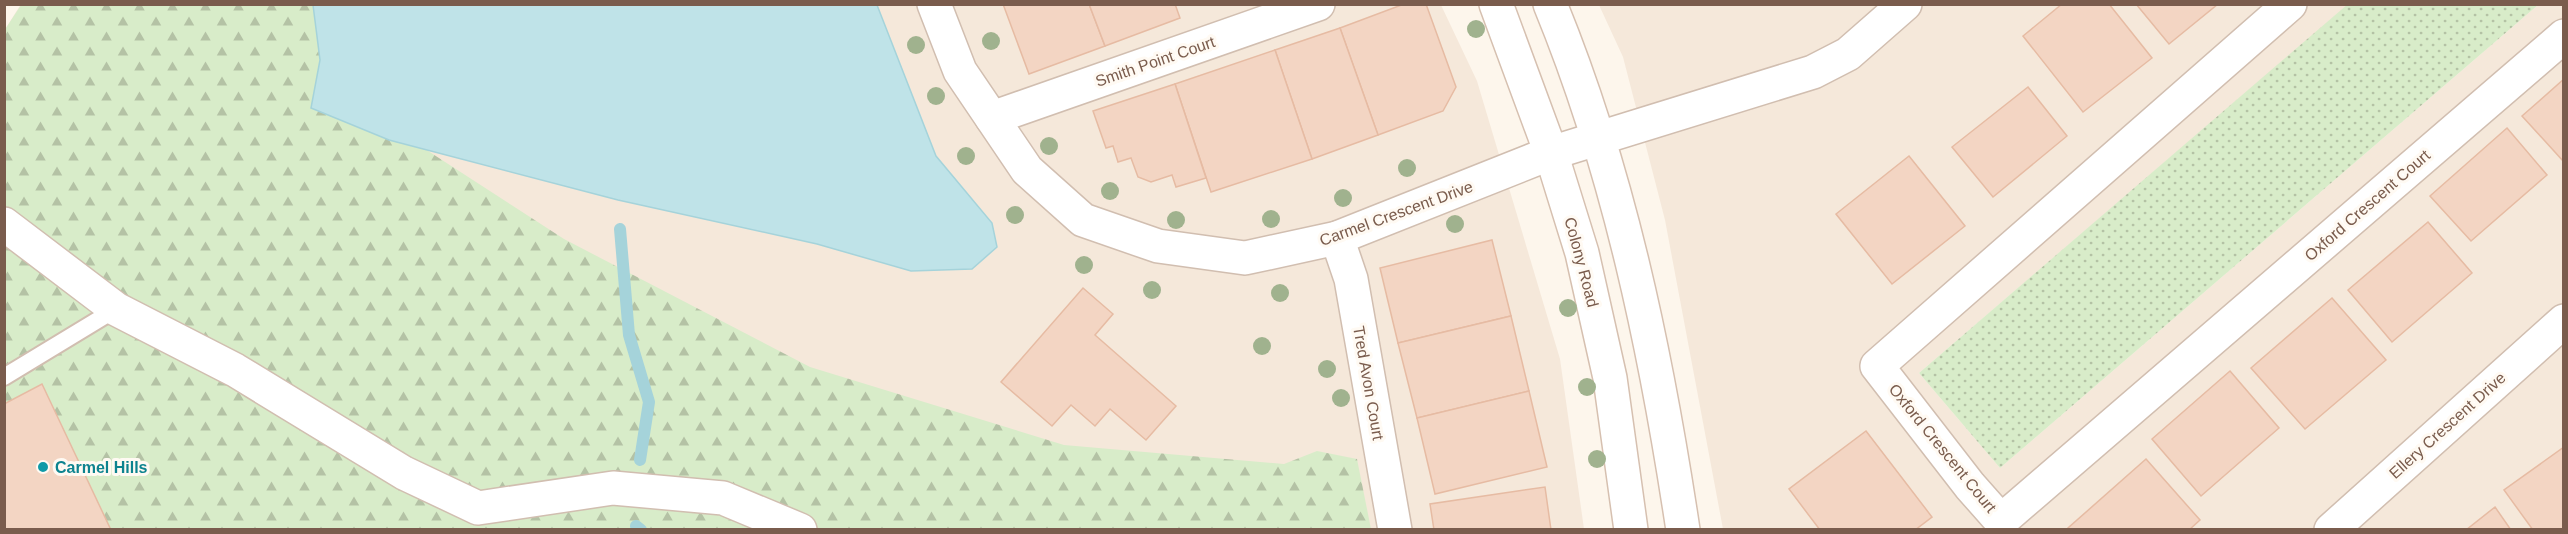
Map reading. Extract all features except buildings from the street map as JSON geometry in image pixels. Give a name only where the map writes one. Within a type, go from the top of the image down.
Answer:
[{"type":"street","name":"Carmel Crescent Drive","points":[[934,4],[960,71],[1027,170],[1083,220],[1158,246],[1245,258],[1337,238],[1551,153],[1813,72],[1848,54],[1905,4]]},
{"type":"street","name":"Smith Point Court","points":[[992,118],[1318,4]]},
{"type":"street","name":"Colony Road","points":[[1496,4],[1551,153],[1582,253],[1610,378],[1631,530]]},
{"type":"street","points":[[1550,4],[1574,63],[1599,138],[1647,328],[1683,530]]},
{"type":"street","name":"Oxford Crescent Court","points":[[2290,4],[1877,366],[1970,486],[2001,520],[2564,36]]},
{"type":"street","points":[[4,224],[116,309],[235,370],[404,473],[478,508],[613,488],[723,498],[800,530]]},
{"type":"street","name":"Tred Avon Court","points":[[1337,238],[1351,279],[1395,530]]},
{"type":"street","name":"Ellery Crescent Drive","points":[[2331,530],[2564,321]]},
{"type":"lane","points":[[4,377],[116,309]]},
{"type":"shaded area","points":[[21,4],[1441,5],[1477,81],[1560,359],[1584,529],[5,529],[4,31]]},
{"type":"shaded area","points":[[1599,5],[2348,5],[1919,373],[2000,468],[2538,5],[2563,5],[2563,529],[1723,529],[1665,220],[1623,57]]},
{"type":"green space","points":[[2348,4],[2538,5],[2000,468],[1919,373]]},
{"type":"green space","points":[[21,5],[313,5],[320,60],[311,108],[389,140],[425,149],[564,239],[810,367],[1064,445],[1284,464],[1317,451],[1357,459],[1371,529],[5,529],[4,31]]},
{"type":"water","points":[[313,5],[877,5],[936,156],[992,223],[997,247],[972,269],[911,271],[817,244],[618,200],[389,140],[311,108],[320,60]]},
{"type":"waterway","points":[[620,229],[629,335],[649,402],[640,460]]},
{"type":"waterway","points":[[636,526],[641,530]]},
{"type":"place","name":"Carmel Hills","points":[[43,467]]}]
